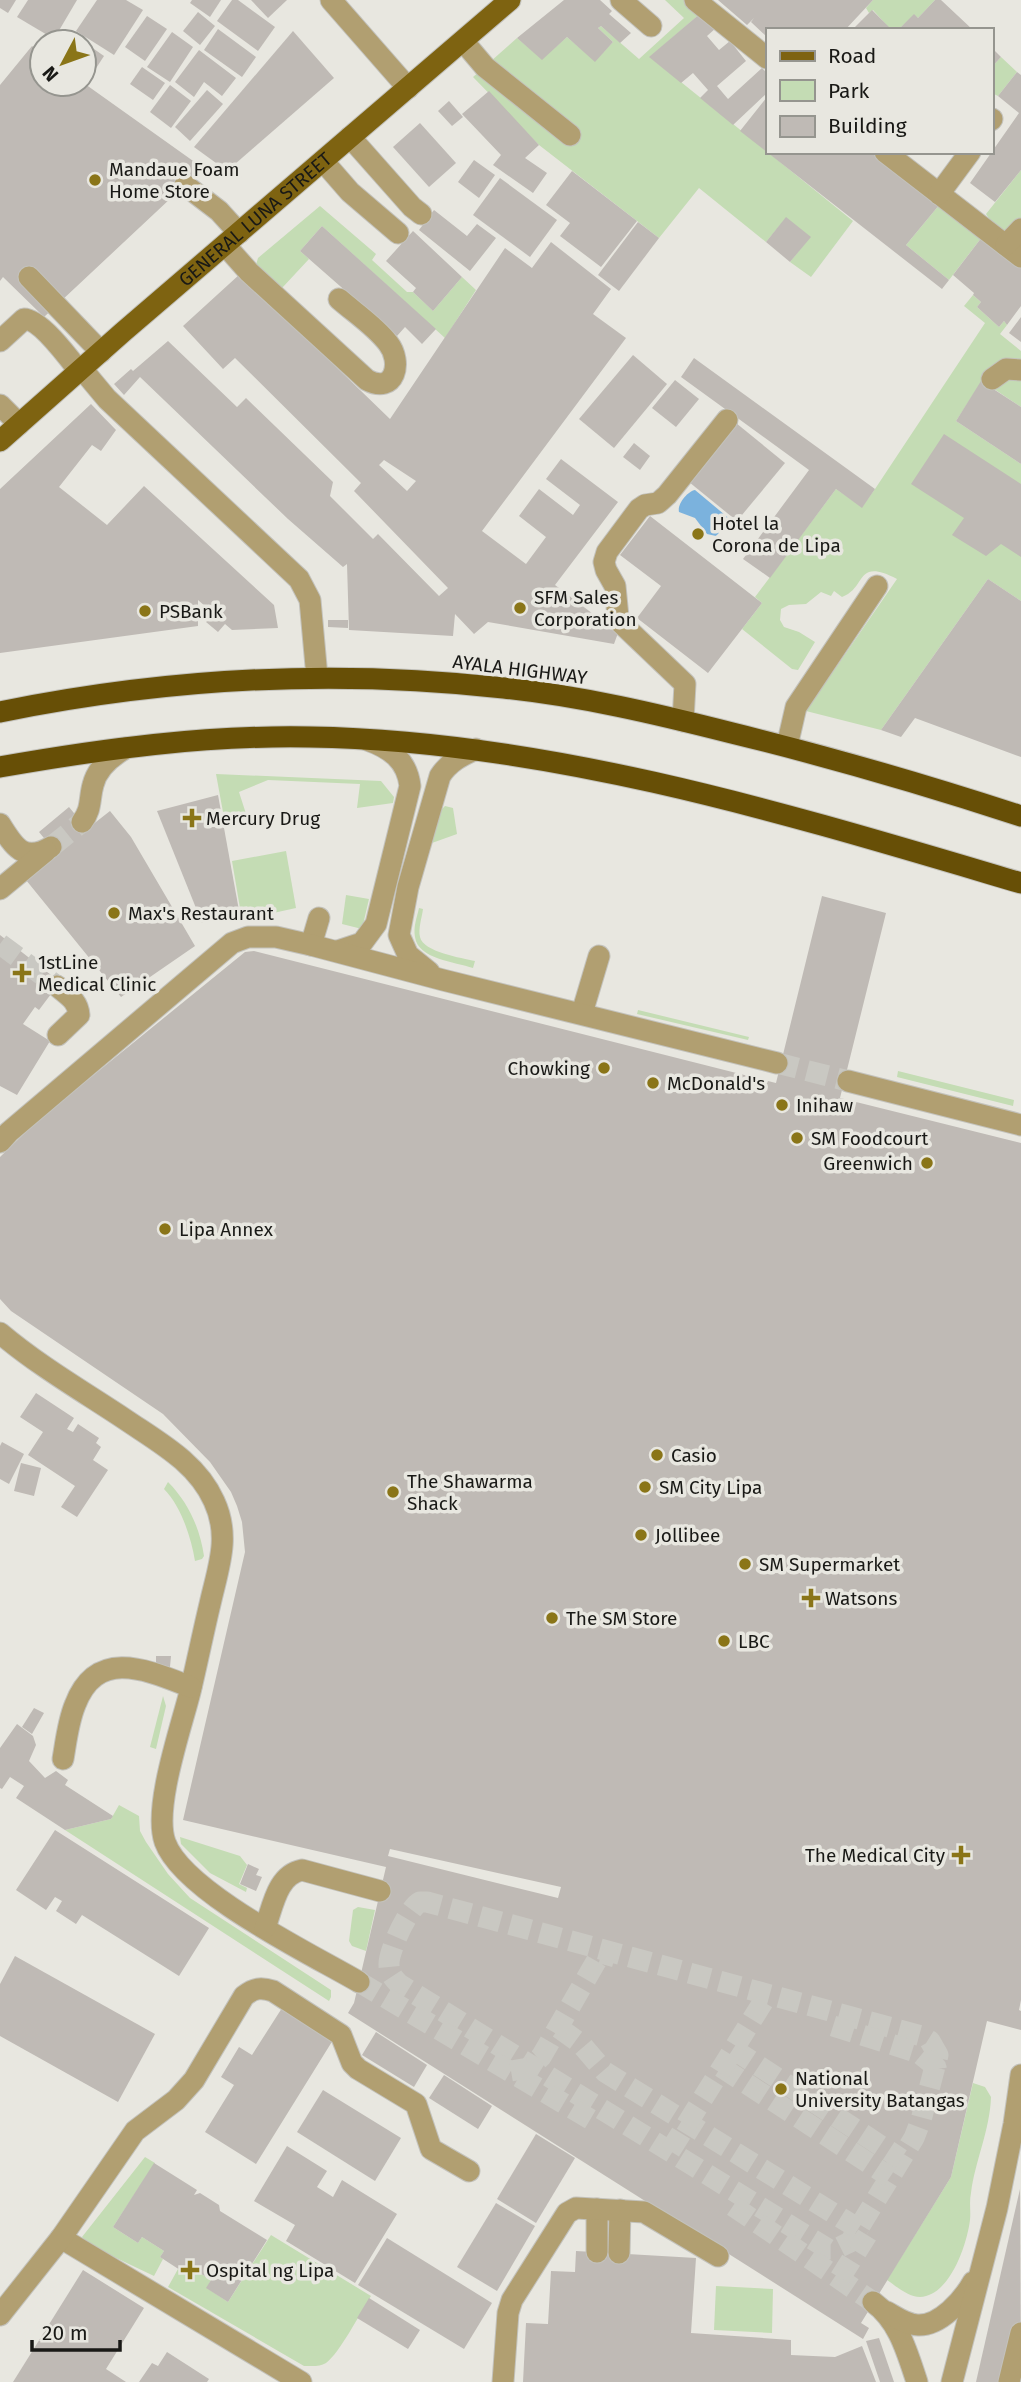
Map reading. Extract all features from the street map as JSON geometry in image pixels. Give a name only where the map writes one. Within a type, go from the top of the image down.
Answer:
[{"type":"highway","name":"AYALA HIGHWAY","points":[[0,712],[92,694],[164,685],[317,677],[428,681],[506,688],[588,700],[683,720],[912,781],[1021,816]]},
{"type":"highway","points":[[0,767],[76,753],[208,739],[258,737],[365,739],[476,749],[624,776],[697,793],[1021,883]]},
{"type":"main road","name":"GENERAL LUNA STREET","points":[[0,441],[510,0]]},
{"type":"street","points":[[331,0],[408,88]]},
{"type":"street","points":[[621,0],[651,26]]},
{"type":"street","points":[[695,0],[766,57]]},
{"type":"street","points":[[463,41],[485,66],[570,135]]},
{"type":"street","points":[[350,137],[421,214]]},
{"type":"street","points":[[888,154],[1013,251],[1021,229]]},
{"type":"street","points":[[939,194],[969,154]]},
{"type":"street","points":[[323,161],[350,192],[398,233]]},
{"type":"street","points":[[185,185],[219,211],[249,272],[368,380],[383,384],[391,379],[396,370],[396,357],[381,335],[339,299]]},
{"type":"street","points":[[29,277],[101,352]]},
{"type":"street","points":[[0,341],[23,319],[32,320],[107,399],[299,579],[310,600],[317,677]]},
{"type":"street","points":[[992,379],[1006,369],[1021,370]]},
{"type":"street","points":[[0,405],[19,424]]},
{"type":"street","points":[[683,720],[685,684],[621,623],[615,586],[604,562],[607,552],[639,509],[663,499],[727,420]]},
{"type":"street","points":[[787,746],[796,707],[877,586]]},
{"type":"street","points":[[338,951],[362,943],[376,924],[410,786],[405,766],[396,755],[365,739]]},
{"type":"street","points":[[82,822],[90,810],[92,785],[97,774],[110,758],[126,748]]},
{"type":"street","points":[[443,980],[416,964],[408,955],[402,945],[400,925],[414,863],[440,776],[447,766],[461,755],[476,749]]},
{"type":"street","points":[[0,824],[11,841],[24,853],[38,854],[51,847],[0,889]]},
{"type":"street","points":[[311,944],[319,918]]},
{"type":"street","points":[[3,1132],[232,943],[248,937],[276,937],[311,944],[443,980],[777,1063]]},
{"type":"street","points":[[582,1013],[598,956]]},
{"type":"street","points":[[57,986],[75,1000],[79,1007],[79,1015],[58,1035]]},
{"type":"street","points":[[848,1081],[1021,1125]]},
{"type":"street","points":[[0,1333],[178,1456],[205,1485],[215,1502],[224,1537],[165,1791],[162,1811],[164,1841],[179,1865],[199,1885],[265,1928],[359,1982]]},
{"type":"street","points":[[63,1759],[74,1707],[83,1688],[92,1676],[99,1672],[115,1668],[146,1671],[191,1687]]},
{"type":"street","points":[[265,1928],[281,1884],[292,1872],[302,1870],[380,1891]]},
{"type":"street","points":[[0,2315],[61,2238],[135,2132],[176,2100],[194,2080],[244,1996],[252,1990],[262,1988],[273,1991],[341,2035],[352,2063],[416,2104],[431,2149],[469,2171]]},
{"type":"street","points":[[952,2382],[997,2208],[1020,2083]]},
{"type":"street","points":[[503,2382],[508,2313],[512,2300],[566,2213],[576,2208],[644,2211],[718,2256]]},
{"type":"street","points":[[597,2209],[597,2252]]},
{"type":"street","points":[[619,2253],[620,2210]]},
{"type":"street","points":[[61,2238],[301,2382]]},
{"type":"street","points":[[917,2382],[905,2346],[880,2307],[904,2322],[918,2325],[929,2322],[946,2314],[959,2301],[971,2287],[982,2265]]},
{"type":"street","points":[[1009,2382],[1021,2333]]},
{"type":"green space","points":[[665,0],[687,0],[702,12],[650,57],[766,151],[766,154],[770,154],[853,221],[811,277],[790,262],[810,237],[786,218],[766,242],[699,188],[659,238],[539,145],[473,77],[517,38],[542,59],[567,37],[595,61],[613,42],[598,28],[601,26],[639,59],[684,18]]},
{"type":"green space","points":[[873,0],[935,0],[918,18],[914,15],[900,28],[889,28],[873,10],[869,13],[866,8]]},
{"type":"green space","points":[[1001,57],[1017,72],[998,96],[993,95],[993,66]]},
{"type":"green space","points":[[1021,170],[1021,244],[986,214]]},
{"type":"green space","points":[[940,204],[982,237],[949,280],[906,245]]},
{"type":"green space","points":[[320,206],[376,254],[372,260],[407,292],[413,292],[433,311],[462,277],[476,290],[445,338],[322,226],[300,251],[309,259],[282,288],[256,265],[258,258]]},
{"type":"green space","points":[[973,295],[981,302],[977,307],[999,327],[1004,321],[1007,325],[1000,334],[1021,351],[1021,407],[982,381],[956,421],[1021,464],[1021,601],[988,579],[881,730],[806,711],[897,579],[874,571],[863,576],[850,593],[842,597],[834,591],[831,596],[821,592],[806,604],[789,605],[781,609],[780,620],[784,627],[815,642],[798,670],[792,669],[742,629],[762,603],[755,597],[836,489],[862,507],[875,489],[985,323],[964,306]]},
{"type":"green space","points":[[216,774],[381,781],[394,797],[393,803],[357,808],[360,784],[268,780],[239,792],[247,817],[225,823]]},
{"type":"green space","points":[[445,806],[453,808],[457,834],[432,843],[438,813]]},
{"type":"green space","points":[[286,851],[296,908],[242,920],[232,861]]},
{"type":"green space","points":[[346,895],[369,899],[362,929],[342,924]]},
{"type":"green space","points":[[419,908],[423,909],[419,930],[423,942],[444,954],[475,961],[473,968],[438,958],[423,950],[415,937]]},
{"type":"green space","points":[[638,1010],[749,1037],[748,1040],[637,1014]]},
{"type":"green space","points":[[898,1071],[1014,1100],[1013,1106],[897,1077]]},
{"type":"green space","points":[[168,1482],[182,1498],[192,1516],[202,1546],[202,1559],[195,1561],[184,1522],[164,1489]]},
{"type":"green space","points":[[163,1696],[166,1706],[156,1749],[150,1747]]},
{"type":"green space","points":[[119,1805],[139,1816],[140,1831],[146,1842],[168,1874],[190,1898],[331,1990],[329,2001],[65,1830],[111,1819]]},
{"type":"green space","points":[[180,1837],[240,1856],[247,1865],[239,1884],[247,1888],[246,1892],[210,1873],[181,1844]]},
{"type":"green space","points":[[358,1907],[375,1910],[366,1951],[352,1946],[349,1941],[353,1910]]},
{"type":"green space","points":[[973,2083],[985,2087],[991,2097],[973,2181],[965,2242],[955,2267],[940,2288],[931,2294],[916,2297],[887,2280],[951,2177]]},
{"type":"green space","points":[[145,2157],[155,2163],[113,2227],[138,2243],[142,2237],[164,2251],[154,2276],[89,2245],[82,2237]]},
{"type":"green space","points":[[271,2235],[371,2296],[338,2350],[324,2364],[304,2366],[168,2287],[178,2269],[183,2272],[187,2265],[211,2280],[207,2288],[228,2302]]},
{"type":"green space","points":[[716,2286],[773,2289],[772,2333],[714,2330]]},
{"type":"water","points":[[695,490],[731,520],[716,536],[707,534],[695,518],[679,512],[684,498]]},
{"type":"building","points":[[0,0],[16,0],[8,13],[0,8]]},
{"type":"building","points":[[28,0],[77,0],[60,28],[36,28],[17,17]]},
{"type":"building","points":[[97,0],[126,0],[143,10],[114,55],[98,45],[98,28],[78,28]]},
{"type":"building","points":[[192,0],[221,0],[210,17],[190,3]]},
{"type":"building","points":[[232,0],[238,0],[275,27],[258,51],[217,21]]},
{"type":"building","points":[[251,0],[287,0],[268,18]]},
{"type":"building","points":[[564,0],[600,0],[612,11],[609,14],[631,33],[620,43],[601,26],[598,28],[613,42],[595,62],[567,37],[542,60],[517,38]]},
{"type":"building","points":[[718,0],[873,0],[847,28],[766,28],[766,36],[751,22],[754,18],[747,25]]},
{"type":"building","points":[[935,0],[941,0],[971,28],[900,28],[914,14],[918,18]]},
{"type":"building","points":[[872,10],[890,28],[854,28]]},
{"type":"building","points":[[198,12],[215,26],[200,45],[183,31]]},
{"type":"building","points":[[702,12],[716,28],[707,36],[719,50],[730,41],[746,61],[717,86],[728,99],[762,68],[766,72],[766,94],[733,125],[700,98],[708,90],[693,73],[681,83],[649,57]]},
{"type":"building","points":[[147,16],[167,29],[145,61],[125,47]]},
{"type":"building","points":[[218,29],[256,57],[242,77],[204,50]]},
{"type":"building","points":[[293,31],[334,78],[227,171],[194,147]]},
{"type":"building","points":[[172,32],[193,47],[170,82],[147,67]]},
{"type":"building","points":[[993,49],[1001,57],[993,66]]},
{"type":"building","points":[[199,50],[236,78],[222,96],[204,82],[194,97],[175,82]]},
{"type":"building","name":"Mandaue Foam Home Store","points":[[28,51],[28,98],[98,98],[98,93],[203,168],[44,317],[3,277],[0,281],[0,85]]},
{"type":"building","points":[[98,52],[104,56],[98,65]]},
{"type":"building","points":[[142,67],[165,83],[153,100],[130,84]]},
{"type":"building","points":[[1017,72],[1021,75],[1021,170],[995,202],[970,183],[990,154],[993,154],[1019,113],[998,96]]},
{"type":"building","points":[[170,85],[191,101],[171,128],[150,112]]},
{"type":"building","points":[[207,90],[223,104],[190,141],[175,127]]},
{"type":"building","points":[[489,91],[539,145],[525,158],[547,173],[533,193],[493,165],[501,155],[462,114]]},
{"type":"building","points":[[766,98],[766,151],[740,131]]},
{"type":"building","points":[[449,101],[463,117],[452,126],[438,111]]},
{"type":"building","points":[[420,123],[456,163],[429,187],[393,147]]},
{"type":"building","points":[[769,154],[876,154],[940,204],[906,245],[949,280],[942,289]]},
{"type":"building","points":[[474,160],[495,175],[479,198],[458,182]]},
{"type":"building","points":[[572,171],[637,221],[601,267],[560,236],[570,223],[546,205]]},
{"type":"building","points":[[500,178],[557,220],[530,257],[473,215]]},
{"type":"building","points":[[434,210],[467,236],[477,224],[496,238],[470,271],[419,230]]},
{"type":"building","points":[[786,217],[811,237],[790,262],[766,242]]},
{"type":"building","points":[[638,222],[659,238],[619,291],[598,275]]},
{"type":"building","points":[[322,226],[436,329],[422,344],[405,327],[397,336],[300,251]]},
{"type":"building","points":[[413,231],[462,277],[433,311],[413,292],[416,288],[386,261]]},
{"type":"building","points":[[982,237],[1021,267],[1021,306],[1007,325],[1004,321],[999,327],[977,307],[981,302],[974,293],[953,275]]},
{"type":"building","points":[[551,242],[611,289],[593,314],[626,338],[482,531],[526,564],[546,537],[519,516],[539,489],[573,515],[580,505],[546,479],[561,459],[618,502],[555,585],[618,633],[614,644],[488,622],[474,634],[455,614],[453,636],[349,630],[347,564],[343,567],[288,519],[140,377],[124,395],[114,384],[168,341],[237,407],[246,398],[333,482],[330,496],[373,539],[378,534],[439,596],[448,588],[354,491],[361,483],[235,358],[223,369],[183,326],[240,274],[390,419],[505,248],[532,268]],"holes":[[[384,460],[416,481],[407,491],[379,465]]]},
{"type":"building","points":[[1021,317],[1021,342],[1009,333]]},
{"type":"building","points":[[633,355],[667,384],[614,448],[579,419]]},
{"type":"building","points":[[694,358],[875,489],[862,508],[836,489],[770,578],[743,559],[809,470],[681,377]]},
{"type":"building","points":[[675,380],[699,399],[676,427],[652,408]]},
{"type":"building","points":[[981,381],[1021,407],[1021,464],[956,421]]},
{"type":"building","points":[[91,404],[116,430],[101,451],[92,445],[59,487],[107,525],[144,486],[274,605],[278,628],[232,630],[225,624],[218,632],[206,622],[213,613],[198,600],[198,626],[0,653],[0,489]]},
{"type":"building","points":[[736,423],[785,463],[737,521],[689,482]]},
{"type":"building","points":[[944,434],[1021,484],[1021,557],[1001,544],[986,556],[952,535],[964,518],[911,484]]},
{"type":"building","points":[[634,443],[650,456],[640,470],[623,457]]},
{"type":"building","points":[[650,516],[762,603],[708,673],[637,618],[661,586],[620,555]]},
{"type":"building","points":[[988,579],[1021,601],[1021,757],[915,718],[901,737],[881,730]]},
{"type":"building","points":[[328,620],[348,620],[348,628],[328,627]]},
{"type":"building","points":[[218,795],[240,916],[202,923],[157,811]]},
{"type":"building","name":"Max's Restaurant","points":[[69,807],[87,829],[110,811],[131,837],[195,946],[121,997],[26,880],[57,854],[39,832]]},
{"type":"building","name":"SM City Lipa","points":[[822,896],[886,913],[840,1098],[1021,1143],[1021,2030],[987,2021],[951,2177],[861,2323],[869,2328],[863,2339],[348,2013],[354,2003],[386,1867],[183,1820],[245,1552],[242,1522],[237,1506],[231,1492],[210,1462],[163,1414],[11,1311],[0,1299],[0,1157],[37,1121],[245,952],[254,951],[776,1083]],"holes":[[[390,1849],[561,1887],[558,1898],[388,1856]]]},
{"type":"building","points":[[0,935],[60,982],[39,1010],[35,1007],[23,1024],[50,1041],[17,1095],[0,1086]]},
{"type":"building","points":[[36,1393],[74,1418],[67,1429],[73,1432],[78,1424],[99,1438],[96,1443],[101,1447],[93,1460],[108,1470],[77,1517],[61,1507],[75,1486],[28,1455],[43,1432],[20,1417]]},
{"type":"building","points":[[2,1442],[24,1454],[9,1484],[0,1479]]},
{"type":"building","points":[[21,1463],[41,1468],[34,1496],[14,1491]]},
{"type":"building","points":[[156,1656],[171,1656],[170,1667],[156,1666]]},
{"type":"building","points":[[34,1708],[44,1713],[32,1734],[22,1727]]},
{"type":"building","points":[[17,1724],[33,1736],[36,1745],[29,1761],[45,1778],[56,1771],[68,1780],[65,1785],[113,1816],[111,1819],[65,1830],[16,1798],[24,1786],[10,1777],[2,1789],[0,1788],[0,1748]]},
{"type":"building","points":[[55,1830],[209,1928],[179,1976],[82,1915],[76,1924],[56,1911],[62,1901],[55,1897],[46,1910],[16,1890]]},
{"type":"building","points":[[248,1864],[259,1869],[256,1875],[262,1877],[256,1891],[240,1884]]},
{"type":"building","points":[[15,1956],[155,2034],[118,2102],[0,2036],[0,1984]]},
{"type":"building","points":[[282,2008],[333,2040],[256,2164],[205,2132],[234,2085],[221,2077],[239,2047],[252,2055]]},
{"type":"building","points":[[376,2032],[427,2065],[414,2087],[362,2055]]},
{"type":"building","points":[[444,2075],[492,2106],[478,2129],[429,2098]]},
{"type":"building","points":[[323,2090],[401,2138],[375,2181],[297,2132]]},
{"type":"building","points":[[536,2134],[575,2158],[536,2223],[497,2199]]},
{"type":"building","points":[[287,2146],[327,2171],[317,2187],[333,2197],[342,2180],[397,2214],[355,2283],[286,2241],[295,2225],[254,2201]]},
{"type":"building","points":[[154,2163],[197,2190],[194,2195],[200,2193],[219,2205],[220,2211],[267,2240],[228,2302],[206,2288],[211,2280],[187,2265],[183,2272],[160,2257],[164,2251],[142,2237],[138,2243],[113,2227]]},
{"type":"building","points":[[1020,2189],[1021,2382],[976,2382]]},
{"type":"building","points":[[496,2203],[535,2226],[497,2291],[457,2267]]},
{"type":"building","points":[[387,2238],[492,2303],[464,2349],[358,2285]]},
{"type":"building","points":[[576,2251],[696,2258],[691,2333],[791,2340],[791,2355],[835,2357],[862,2346],[876,2382],[523,2382],[526,2323],[548,2324],[551,2271],[575,2272]]},
{"type":"building","points":[[83,2270],[144,2308],[106,2369],[126,2382],[13,2382]]},
{"type":"building","points":[[369,2298],[420,2330],[408,2349],[357,2318]]},
{"type":"building","points":[[879,2338],[894,2382],[880,2382],[866,2341]]},
{"type":"building","points":[[167,2352],[209,2379],[207,2382],[139,2382],[152,2363],[158,2366]]},
{"type":"tunnel","points":[[51,847],[82,822]]},
{"type":"tunnel","points":[[0,944],[57,986]]},
{"type":"tunnel","points":[[777,1063],[848,1081]]},
{"type":"tunnel","points":[[420,1902],[922,2036],[930,2041],[938,2055],[914,2138],[850,2242],[836,2249],[828,2249],[399,1984],[389,1968],[390,1959],[405,1921],[420,1902]]},
{"type":"tunnel","points":[[511,2071],[528,2068],[541,2057],[601,1953],[615,1957]]},
{"type":"tunnel","points":[[359,1982],[595,2122]]},
{"type":"tunnel","points":[[670,2151],[768,1994]]},
{"type":"tunnel","points":[[833,2026],[919,2053],[936,2067],[937,2076]]},
{"type":"tunnel","points":[[559,2028],[581,2044],[605,2072],[867,2234]]},
{"type":"tunnel","points":[[733,2049],[901,2159]]},
{"type":"tunnel","points":[[721,2067],[890,2177]]},
{"type":"tunnel","points":[[733,2206],[873,2302]]},
{"type":"tunnel","points":[[840,2278],[867,2235]]},
{"type":"place","name":"Mandaue Foam Home Store","points":[[95,180]]},
{"type":"place","name":"Hotel la Corona de Lipa","points":[[698,534]]},
{"type":"place","name":"SFM Sales Corporation","points":[[520,608]]},
{"type":"place","name":"PSBank","points":[[145,611]]},
{"type":"place","name":"Mercury Drug","points":[[192,818]]},
{"type":"place","name":"Max's Restaurant","points":[[114,913]]},
{"type":"place","name":"1stLine Medical Clinic","points":[[22,973]]},
{"type":"place","name":"Chowking","points":[[604,1068]]},
{"type":"place","name":"McDonald's","points":[[653,1083]]},
{"type":"place","name":"Inihaw","points":[[782,1105]]},
{"type":"place","name":"SM Foodcourt","points":[[797,1138]]},
{"type":"place","name":"Greenwich","points":[[927,1163]]},
{"type":"place","name":"Lipa Annex","points":[[165,1229]]},
{"type":"place","name":"Casio","points":[[657,1455]]},
{"type":"place","name":"SM City Lipa","points":[[645,1487]]},
{"type":"place","name":"The Shawarma Shack","points":[[393,1492]]},
{"type":"place","name":"Jollibee","points":[[641,1535]]},
{"type":"place","name":"SM Supermarket","points":[[745,1564]]},
{"type":"place","name":"Watsons","points":[[811,1598]]},
{"type":"place","name":"The SM Store","points":[[552,1618]]},
{"type":"place","name":"LBC","points":[[724,1641]]},
{"type":"place","name":"The Medical City","points":[[961,1855]]},
{"type":"place","name":"National University Batangas","points":[[781,2089]]},
{"type":"place","name":"Ospital ng Lipa","points":[[190,2270]]}]
